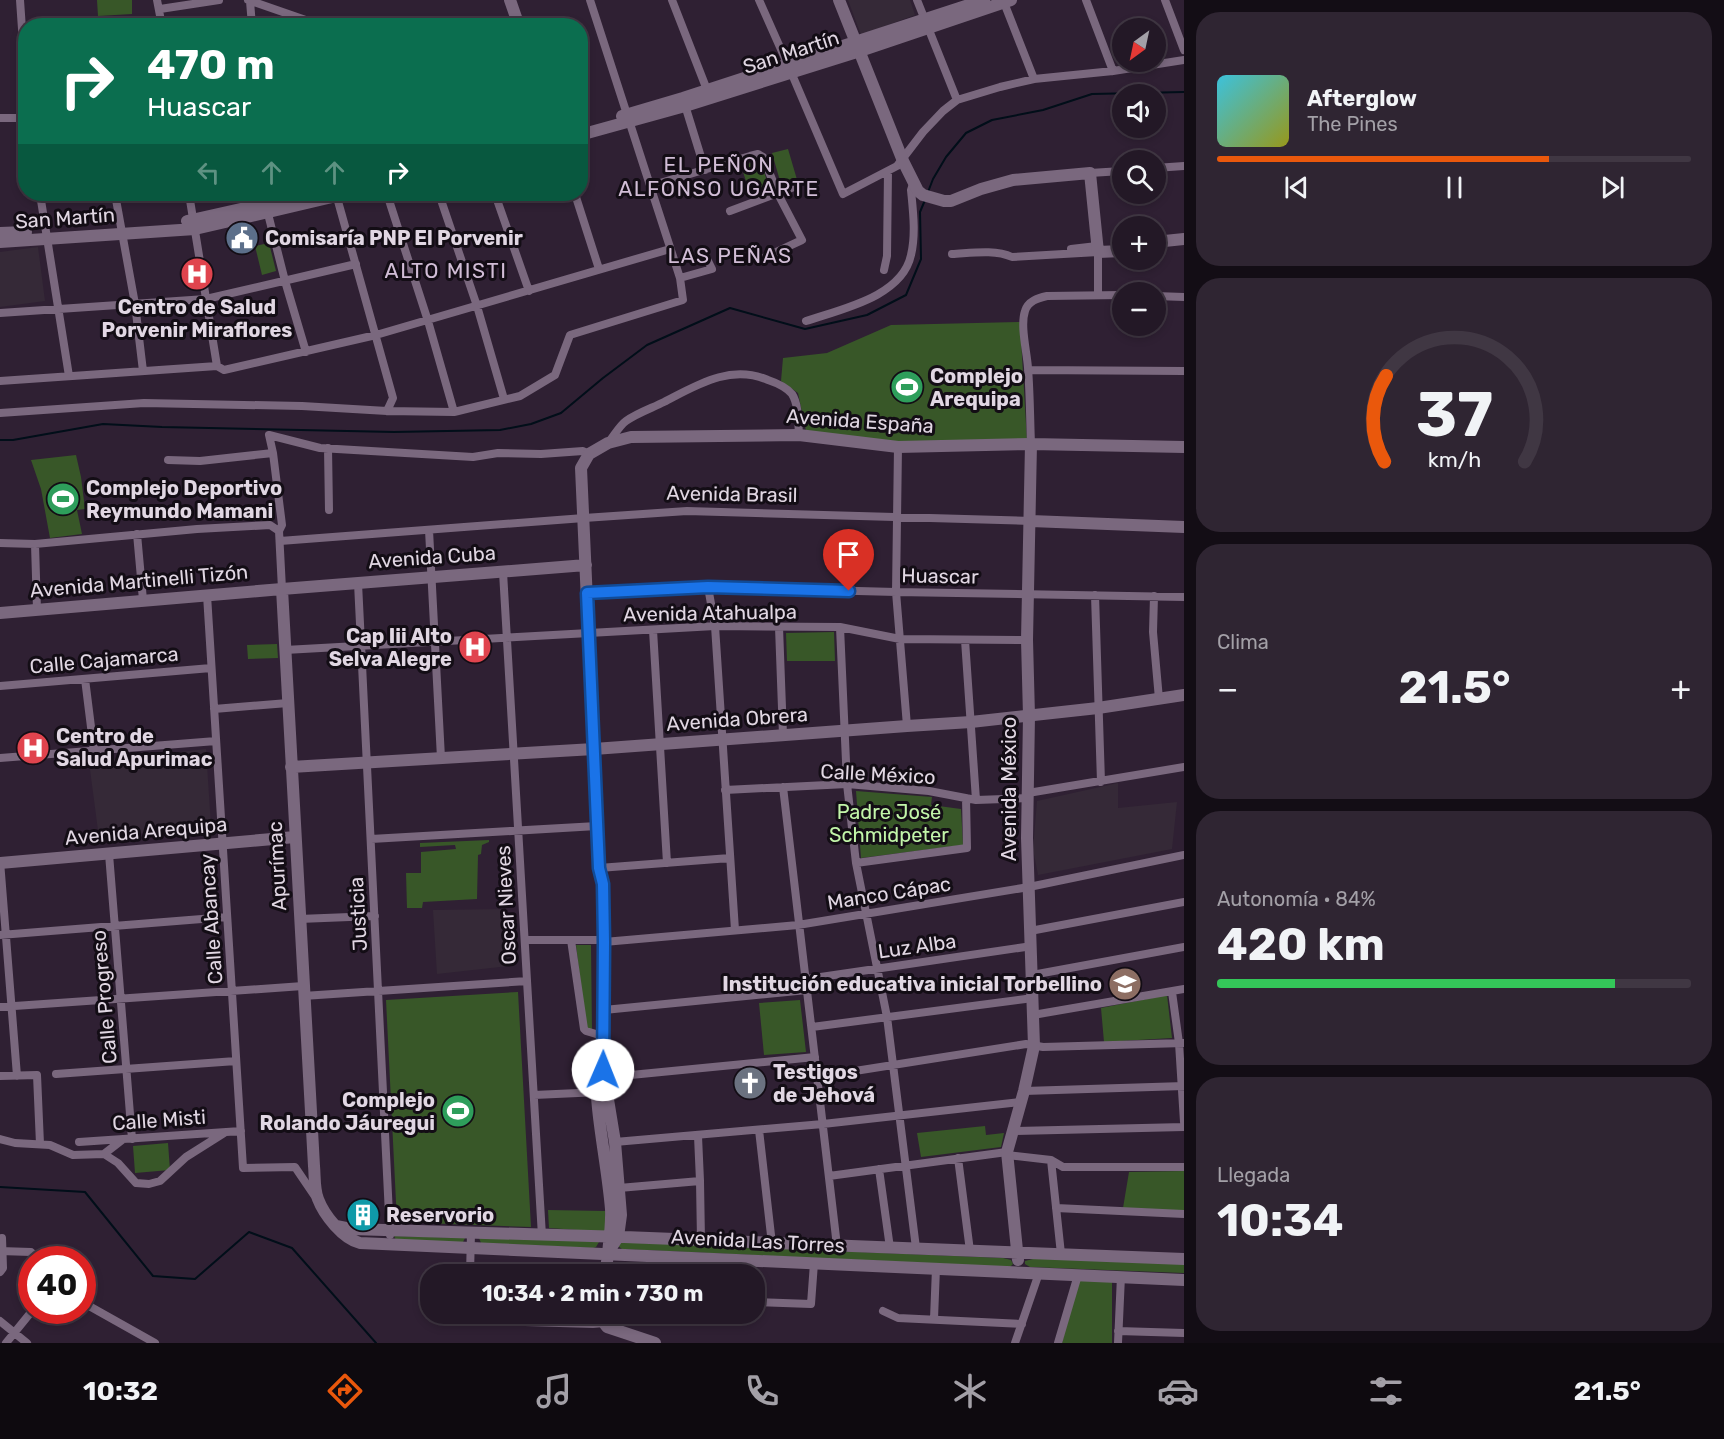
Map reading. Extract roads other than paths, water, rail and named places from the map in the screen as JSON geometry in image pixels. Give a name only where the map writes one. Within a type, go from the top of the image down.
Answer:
[{"type":"street","points":[[20,0],[21,18]]},
{"type":"street","points":[[159,4],[219,0]]},
{"type":"street","points":[[0,413],[144,403],[454,412],[520,396],[555,375],[570,335],[683,300],[680,278],[590,0]]},
{"type":"street","points":[[672,0],[709,94]]},
{"type":"street","points":[[759,0],[843,194],[897,166],[923,132],[957,100],[1034,79],[1113,72]]},
{"type":"street","points":[[839,0],[913,184],[928,197],[951,201],[1012,180],[1112,172]]},
{"type":"street","points":[[917,0],[957,100]]},
{"type":"street","points":[[1086,0],[1112,69]]},
{"type":"street","points":[[1165,0],[1184,50]]},
{"type":"street","points":[[251,18],[249,1],[289,18]]},
{"type":"street","points":[[513,1],[517,18]]},
{"type":"street","points":[[1006,1],[1034,79]]},
{"type":"street","name":"San Martín","points":[[588,132],[926,24],[978,5],[1006,1]]},
{"type":"street","points":[[1166,63],[1184,60]]},
{"type":"street","points":[[684,102],[705,170]]},
{"type":"street","points":[[0,118],[18,118]]},
{"type":"street","name":"San Martín","points":[[588,126],[629,119]]},
{"type":"street","points":[[651,186],[758,154],[763,157],[778,194],[802,240],[759,260]]},
{"type":"street","points":[[1166,167],[1184,166]]},
{"type":"street","points":[[884,270],[887,256],[888,171]]},
{"type":"street","points":[[1090,173],[1098,249],[1098,294],[1112,295]]},
{"type":"street","points":[[806,321],[876,296],[897,281],[906,270],[913,237],[911,190],[913,184]]},
{"type":"street","points":[[730,211],[794,187]]},
{"type":"street","points":[[41,201],[69,376]]},
{"type":"street","points":[[116,201],[135,304],[143,371]]},
{"type":"street","points":[[190,201],[216,366]]},
{"type":"street","name":"San Martín","points":[[0,242],[46,235],[195,225],[265,203],[282,201]]},
{"type":"street","points":[[342,201],[356,264],[393,398],[387,411]]},
{"type":"street","points":[[389,201],[428,321],[454,412]]},
{"type":"street","points":[[441,201],[477,306],[504,399]]},
{"type":"street","points":[[497,201],[529,291]]},
{"type":"street","points":[[577,201],[599,269]]},
{"type":"street","points":[[265,203],[306,352]]},
{"type":"street","name":"San Martín","points":[[0,234],[46,235]]},
{"type":"street","points":[[1166,241],[1184,239]]},
{"type":"street","points":[[1098,249],[1112,246]]},
{"type":"street","points":[[1166,247],[1184,246]]},
{"type":"street","points":[[0,381],[216,366],[224,370],[428,321],[670,249]]},
{"type":"street","points":[[952,254],[1008,255],[1112,250]]},
{"type":"street","points":[[680,278],[712,269],[703,251]]},
{"type":"street","points":[[0,313],[206,299],[356,264]]},
{"type":"street","name":"Avenida México","points":[[1019,1272],[1007,1153],[1023,1097],[1034,1046],[1027,838],[1029,716],[1027,640],[1031,444],[1028,370],[1023,323],[1025,311],[1030,303],[1038,298],[1098,294]]},
{"type":"street","points":[[1166,296],[1184,297]]},
{"type":"street","points":[[1028,370],[1184,371]]},
{"type":"street","points":[[608,442],[626,422],[702,383],[731,374],[750,374],[780,384],[792,394],[796,404],[799,435]]},
{"type":"street","points":[[626,422],[631,437]]},
{"type":"street","points":[[168,460],[200,461],[273,453],[268,435],[321,448],[473,457],[498,453],[540,454],[583,451],[589,454]]},
{"type":"street","name":"Avenida España","points":[[584,518],[581,468],[589,454],[608,442],[631,437],[799,435],[898,447],[1031,444],[1184,447]]},
{"type":"street","points":[[898,447],[896,592],[907,726]]},
{"type":"street","points":[[328,448],[329,510]]},
{"type":"street","name":"Apurímac","points":[[273,453],[282,525],[279,531],[291,767],[317,1198]]},
{"type":"street","name":"Avenida Brasil","points":[[280,542],[687,511],[1184,527]]},
{"type":"street","points":[[584,518],[597,826],[600,873],[603,884],[596,1034],[614,1237]]},
{"type":"street","points":[[0,543],[35,544],[197,529],[270,525],[279,531]]},
{"type":"street","points":[[429,530],[441,758]]},
{"type":"street","points":[[137,534],[143,600]]},
{"type":"street","points":[[35,544],[37,610]]},
{"type":"street","name":"Avenida Cuba","points":[[282,589],[586,565]]},
{"type":"street","name":"Oscar Nieves","points":[[503,572],[542,1236]]},
{"type":"street","name":"Justicia","points":[[358,583],[391,1244]]},
{"type":"street","points":[[708,587],[715,626],[735,930]]},
{"type":"street","name":"Huascar","points":[[587,593],[708,587],[1184,597]]},
{"type":"street","name":"Avenida Martinelli Tizón","points":[[0,613],[282,589]]},
{"type":"street","name":"Calle Abancay","points":[[207,595],[243,1168],[295,1167]]},
{"type":"street","points":[[1095,595],[1101,782]]},
{"type":"street","points":[[1154,596],[1153,632],[1159,699]]},
{"type":"street","name":"Avenida Atahualpa","points":[[285,650],[715,626],[840,627],[900,639],[1027,640]]},
{"type":"street","points":[[779,627],[783,735]]},
{"type":"street","points":[[840,627],[847,784],[856,863],[887,1017],[916,1248]]},
{"type":"street","points":[[653,630],[667,863]]},
{"type":"street","points":[[965,640],[976,800]]},
{"type":"street","name":"Calle Cajamarca","points":[[0,686],[212,668]]},
{"type":"street","points":[[85,679],[94,751]]},
{"type":"street","name":"Avenida Obrera","points":[[291,767],[970,723],[1184,695]]},
{"type":"street","points":[[214,709],[288,703]]},
{"type":"street","points":[[0,758],[216,741]]},
{"type":"street","name":"Calle México","points":[[726,790],[847,784],[929,791],[976,800],[1028,795],[1184,767]]},
{"type":"street","points":[[783,787],[837,1246]]},
{"type":"street","points":[[856,863],[967,848],[966,798]]},
{"type":"street","points":[[371,838],[597,826]]},
{"type":"street","name":"Avenida Arequipa","points":[[0,862],[295,837]]},
{"type":"street","name":"Calle Progreso","points":[[109,854],[132,1139]]},
{"type":"street","name":"Manco Cápac","points":[[525,940],[601,941],[798,925],[1029,886],[1184,855]]},
{"type":"street","points":[[600,873],[667,863],[730,858]]},
{"type":"street","points":[[0,862],[3,935],[17,1076]]},
{"type":"street","points":[[1030,931],[1184,902]]},
{"type":"street","points":[[299,919],[375,916]]},
{"type":"street","points":[[3,935],[227,917]]},
{"type":"street","points":[[571,940],[584,1029],[596,1034]]},
{"type":"street","points":[[600,1078],[604,1010],[601,941]]},
{"type":"street","name":"Luz Alba","points":[[807,979],[1032,946]]},
{"type":"street","points":[[1032,975],[1184,947]]},
{"type":"street","points":[[0,1007],[232,991],[378,991],[527,981]]},
{"type":"street","points":[[1033,1015],[1184,989]]},
{"type":"street","points":[[604,1010],[807,990]]},
{"type":"street","points":[[1172,992],[1182,1043],[1184,1122]]},
{"type":"street","points":[[812,1028],[1033,998]]},
{"type":"street","points":[[817,1077],[1026,1044],[1043,1047],[1182,1043]]},
{"type":"street","points":[[600,1078],[815,1057]]},
{"type":"street","points":[[56,1074],[236,1060]]},
{"type":"street","points":[[0,1076],[37,1075],[40,1144]]},
{"type":"street","points":[[615,1142],[823,1124],[1023,1097],[1183,1086]]},
{"type":"street","points":[[534,1095],[601,1092]]},
{"type":"street","points":[[601,1092],[615,1142],[621,1215],[607,1254],[607,1264]]},
{"type":"street","points":[[1014,1131],[1184,1127]]},
{"type":"street","points":[[759,1130],[772,1244]]},
{"type":"street","name":"Calle Misti","points":[[79,1142],[241,1131]]},
{"type":"street","points":[[0,1139],[15,1143],[50,1146],[73,1155],[104,1154],[118,1163],[136,1183],[149,1184],[160,1181],[186,1157],[224,1132]]},
{"type":"street","points":[[698,1136],[700,1240]]},
{"type":"street","points":[[104,1154],[122,1140]]},
{"type":"street","points":[[829,1176],[1007,1153],[1052,1160],[1063,1167],[1184,1167]]},
{"type":"street","points":[[958,1158],[970,1251]]},
{"type":"street","points":[[1052,1160],[1061,1254]]},
{"type":"street","points":[[295,1167],[314,1166]]},
{"type":"street","points":[[295,1167],[317,1198]]},
{"type":"street","points":[[879,1169],[890,1248]]},
{"type":"street","points":[[619,1188],[700,1181]]},
{"type":"street","name":"Avenida Las Torres","points":[[317,1198],[336,1226],[347,1238],[354,1241],[1184,1280]]},
{"type":"street","points":[[1056,1208],[1184,1214]]},
{"type":"street","name":"Avenida Las Torres","points":[[336,1226],[351,1229],[1184,1259]]},
{"type":"street","points":[[470,1264],[471,1233]]},
{"type":"street","points":[[0,1272],[3,1268],[2,1238]]},
{"type":"street","points":[[1,1251],[18,1252]]},
{"type":"street","points":[[700,1258],[700,1264]]},
{"type":"street","points":[[765,1302],[811,1304],[814,1263]]},
{"type":"street","points":[[934,1319],[936,1268]]},
{"type":"street","points":[[1015,1343],[1039,1273]]},
{"type":"street","points":[[1058,1343],[1078,1275]]},
{"type":"street","points":[[1118,1343],[1120,1276]]},
{"type":"street","points":[[96,1310],[155,1343]]},
{"type":"street","points":[[884,1311],[898,1318],[1022,1324]]},
{"type":"street","points":[[0,1321],[27,1343]]},
{"type":"street","points":[[6,1343],[21,1324]]},
{"type":"street","points":[[606,1324],[607,1327],[655,1343]]},
{"type":"street","points":[[1118,1331],[1184,1333]]},
{"type":"waterway","points":[[928,192],[946,157],[966,133],[992,120],[1043,110],[1092,94],[1184,92]]},
{"type":"waterway","points":[[0,440],[13,440],[103,424],[394,432],[500,430],[531,424],[561,413],[647,345],[730,308],[805,329],[867,315],[906,295],[921,259],[920,212],[925,200]]},
{"type":"waterway","points":[[0,1187],[85,1192],[153,1276],[195,1279],[249,1232],[292,1248],[376,1343]]},
{"type":"place","name":"Comisaría PNP El Porvenir","points":[[242,238]]},
{"type":"place","name":"Centro de Salud Porvenir Miraflores","points":[[197,274]]},
{"type":"place","name":"Complejo Arequipa","points":[[907,387]]},
{"type":"place","name":"Complejo Deportivo Reymundo Mamani","points":[[63,499]]},
{"type":"place","name":"Cap Iii Alto Selva Alegre","points":[[475,647]]},
{"type":"place","name":"Centro de Salud Apurimac","points":[[33,748]]},
{"type":"place","name":"Institución educativa inicial Torbellino","points":[[1125,984]]},
{"type":"place","name":"Testigos de Jehová","points":[[750,1083]]},
{"type":"place","name":"Complejo Rolando Jáuregui","points":[[458,1111]]},
{"type":"place","name":"Reservorio","points":[[363,1215]]},
{"type":"district","name":"EL PEÑON ALFONSO UGARTE","points":[[719,176]]},
{"type":"district","name":"LAS PEÑAS","points":[[730,255]]},
{"type":"district","name":"ALTO MISTI","points":[[446,270]]},
{"type":"park label","name":"Padre José Schmidpeter","points":[[889,824]]}]
